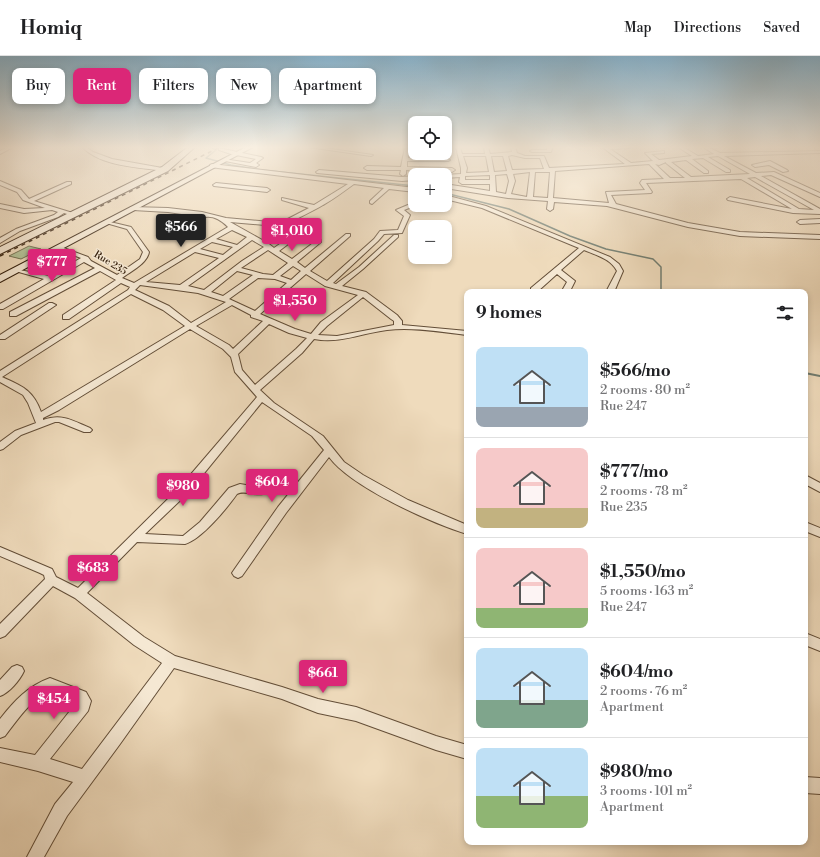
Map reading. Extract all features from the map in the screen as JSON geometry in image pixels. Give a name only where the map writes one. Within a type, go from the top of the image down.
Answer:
[{"type":"main road","points":[[0,251],[135,184]]},
{"type":"main road","points":[[0,279],[178,184]]},
{"type":"street","points":[[3,184],[19,191],[29,200],[73,214]]},
{"type":"street","points":[[29,200],[67,184]]},
{"type":"street","points":[[269,247],[271,234],[280,225],[337,194],[350,184]]},
{"type":"street","points":[[364,184],[408,189]]},
{"type":"street","points":[[493,184],[493,193]]},
{"type":"street","points":[[508,196],[511,184]]},
{"type":"street","points":[[529,184],[530,198]]},
{"type":"street","points":[[550,209],[552,200],[550,191],[552,184]]},
{"type":"street","points":[[613,205],[608,194],[609,193],[648,193],[649,192],[644,184]]},
{"type":"street","points":[[753,184],[819,221]]},
{"type":"street","points":[[771,184],[820,211]]},
{"type":"street","points":[[798,184],[820,195]]},
{"type":"street","points":[[216,185],[267,190]]},
{"type":"street","points":[[238,194],[247,187]]},
{"type":"street","points":[[372,202],[388,187]]},
{"type":"street","points":[[452,187],[508,196],[613,205],[688,225],[740,234],[820,237]]},
{"type":"street","points":[[757,187],[776,187]]},
{"type":"street","points":[[452,198],[484,207],[608,258],[620,269],[619,276],[612,289]]},
{"type":"street","points":[[284,199],[314,207]]},
{"type":"street","points":[[730,199],[803,212],[820,211]]},
{"type":"street","points":[[0,206],[24,211],[54,209]]},
{"type":"street","points":[[328,284],[376,240],[382,232],[400,232],[407,215],[399,210],[408,207]]},
{"type":"street","points":[[133,208],[202,214],[225,220],[280,225]]},
{"type":"street","points":[[0,241],[18,230],[56,216],[63,211]]},
{"type":"street","points":[[170,232],[202,214]]},
{"type":"street","points":[[225,220],[232,227],[269,247],[305,271],[328,284],[360,293],[394,317],[398,321],[398,327]]},
{"type":"street","points":[[800,222],[819,221]]},
{"type":"street","points":[[66,317],[145,257],[146,252],[129,228],[108,222]]},
{"type":"street","points":[[0,375],[135,287],[232,227]]},
{"type":"street","points":[[205,292],[269,247],[302,231]]},
{"type":"street","points":[[254,315],[348,235]]},
{"type":"street","points":[[336,287],[396,236]]},
{"type":"street","points":[[181,288],[252,237]]},
{"type":"street","points":[[211,240],[239,247]]},
{"type":"street","points":[[276,277],[319,241]]},
{"type":"street","points":[[0,246],[9,247]]},
{"type":"street","points":[[535,289],[584,247]]},
{"type":"street","name":"Rue 235","points":[[59,248],[86,258],[88,262],[135,287],[190,326],[226,347],[234,354]]},
{"type":"street","points":[[195,250],[224,257]]},
{"type":"street","points":[[0,307],[86,258]]},
{"type":"street","points":[[13,314],[101,268]]},
{"type":"street","points":[[236,269],[276,277],[292,282]]},
{"type":"street","points":[[16,270],[49,278]]},
{"type":"street","points":[[557,270],[571,281],[567,289]]},
{"type":"street","points":[[0,447],[18,433],[56,408],[150,349],[190,326],[227,301],[254,277],[260,275]]},
{"type":"street","points":[[135,287],[181,288],[205,292],[227,301],[267,322],[311,337],[340,339],[384,328],[398,327],[464,333]]},
{"type":"street","points":[[79,594],[184,490],[258,394],[311,337],[360,293]]},
{"type":"street","points":[[2,337],[52,305]]},
{"type":"street","points":[[0,313],[13,314],[31,319]]},
{"type":"street","points":[[267,322],[234,354],[238,370],[258,394],[274,408],[314,432],[330,449],[339,463],[366,481],[419,510],[464,529]]},
{"type":"street","points":[[0,379],[22,389],[28,394],[39,420]]},
{"type":"street","points":[[39,420],[57,418],[87,430]]},
{"type":"street","points":[[238,573],[282,510],[330,449]]},
{"type":"street","points":[[808,482],[820,488]]},
{"type":"street","points":[[134,538],[185,540],[204,525],[236,488],[259,491]]},
{"type":"street","points":[[808,527],[820,533]]},
{"type":"street","points":[[0,551],[11,554],[48,572],[52,580],[79,594],[139,641],[171,661],[282,693],[318,706],[356,714],[436,743],[464,751]]},
{"type":"street","points":[[0,632],[52,580]]},
{"type":"street","points":[[808,640],[820,645]]},
{"type":"street","points":[[35,857],[61,810],[115,739],[171,661]]},
{"type":"street","points":[[0,690],[17,671]]},
{"type":"street","points":[[0,731],[31,695],[40,687],[50,684],[81,697],[84,701],[83,706],[38,763]]},
{"type":"street","points":[[0,755],[38,763],[85,778]]},
{"type":"street","points":[[808,785],[820,786]]},
{"type":"green space","points":[[29,246],[41,249],[21,259],[9,256]]},
{"type":"waterway","points":[[400,184],[408,185]]},
{"type":"waterway","points":[[452,195],[509,209],[570,236],[606,249],[653,259],[661,267],[661,289]]},
{"type":"waterway","points":[[808,374],[820,376]]},
{"type":"railway","points":[[0,256],[145,184]]}]
